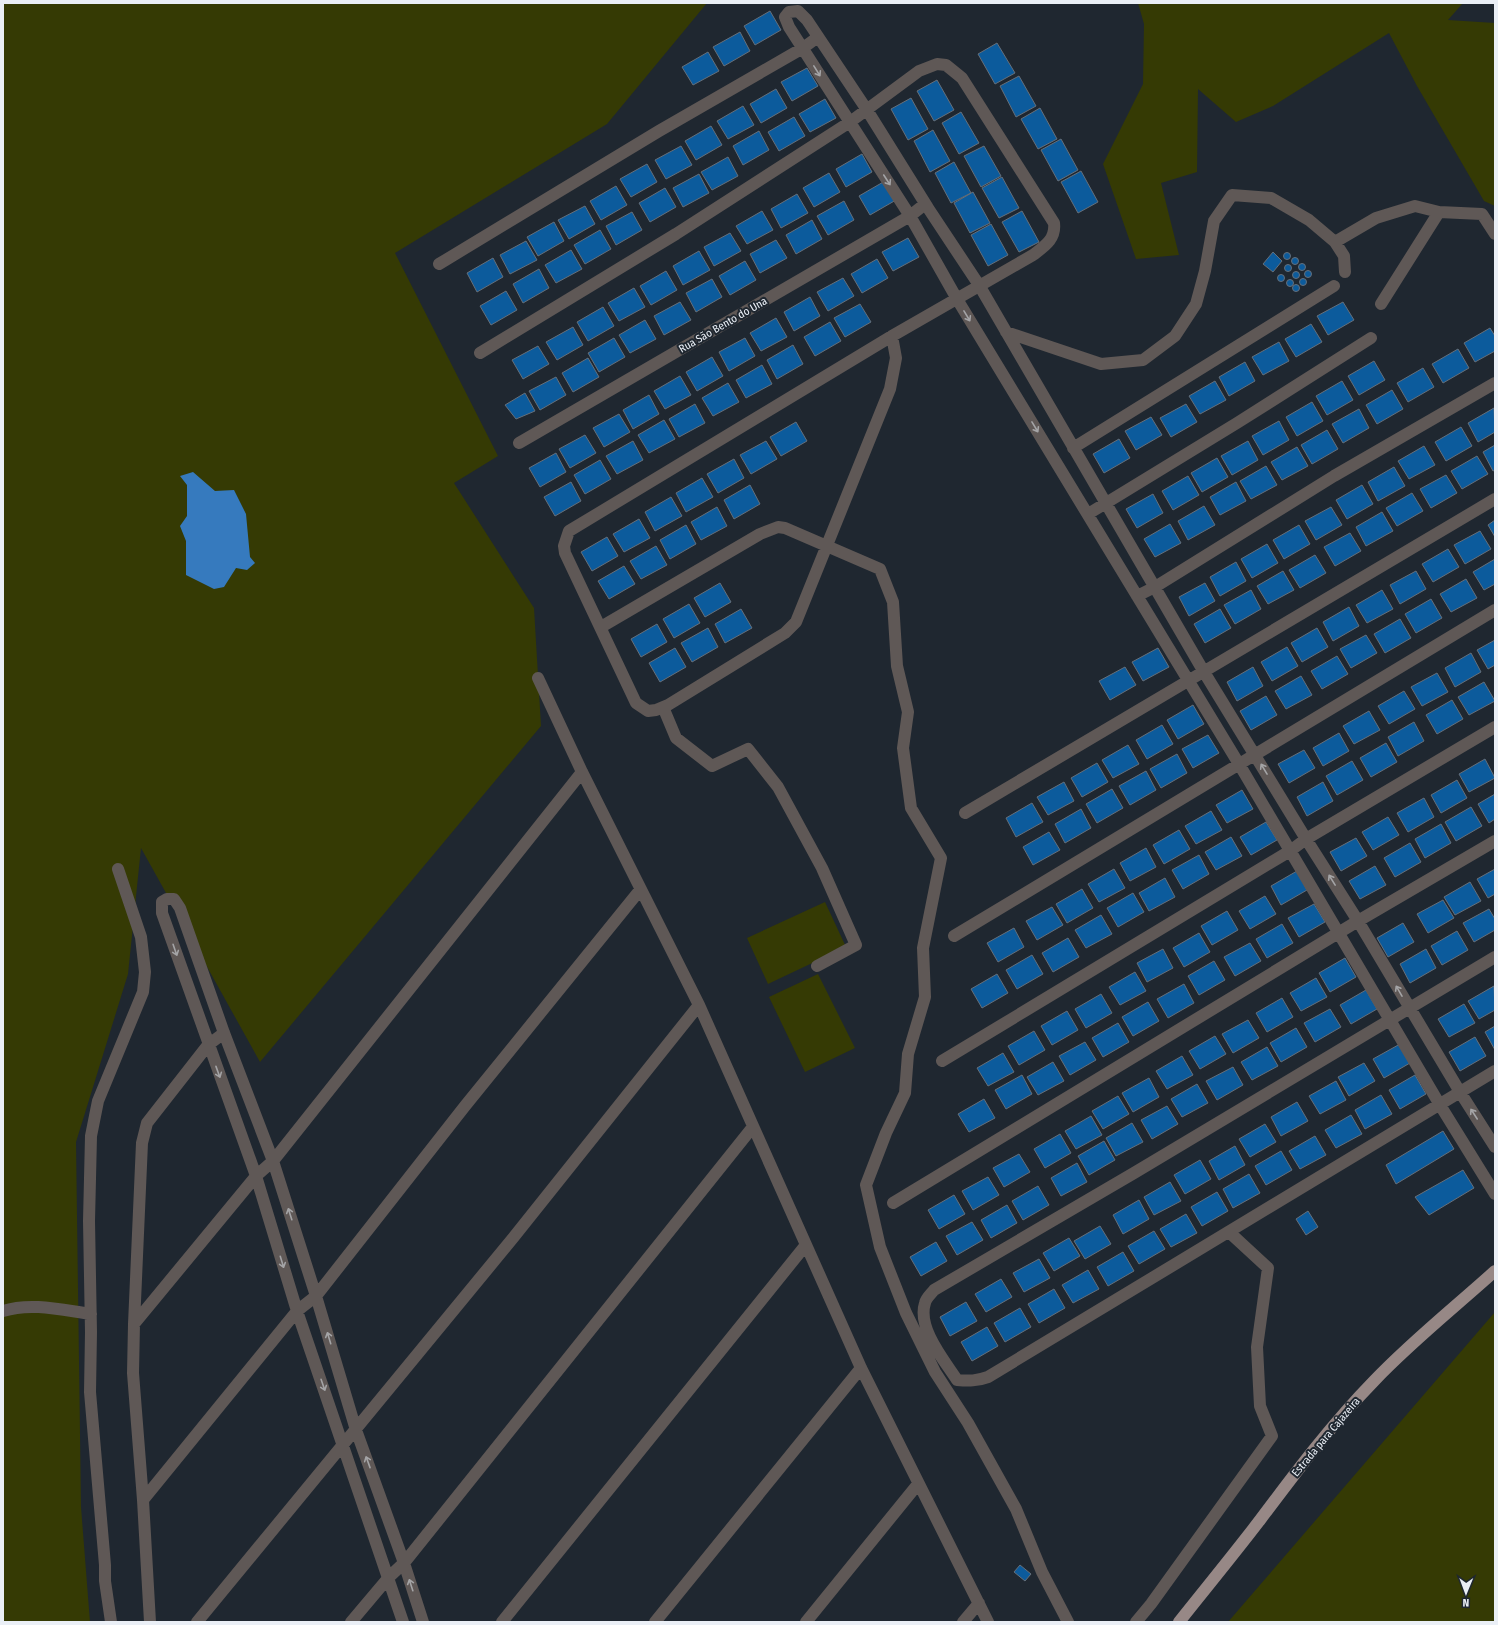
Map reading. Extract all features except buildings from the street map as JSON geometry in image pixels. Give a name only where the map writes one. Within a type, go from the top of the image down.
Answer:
[{"type":"main road","name":"Estrada para Cajazeira","points":[[1179,1622],[1236,1552],[1323,1438],[1356,1400],[1399,1358],[1495,1271]]},
{"type":"street","points":[[1495,1147],[1409,1008],[1358,921],[1306,840],[1204,672],[979,285],[925,204],[867,110],[807,20],[800,12],[793,11],[787,14],[785,17],[786,22],[910,216],[957,299],[1239,764],[1440,1105],[1495,1194]]},
{"type":"street","points":[[439,264],[659,131],[803,48],[818,37]]},
{"type":"street","points":[[480,353],[676,234],[850,122],[919,71],[937,64],[946,65],[962,78],[1054,223],[1055,231],[1051,240],[1043,248],[892,336],[569,531],[564,546],[565,553],[636,704],[648,711],[663,707],[785,633],[796,622],[890,389],[896,358],[892,336]]},
{"type":"street","points":[[1006,332],[1101,364],[1143,360],[1174,336],[1196,304],[1205,271],[1214,221],[1232,195],[1271,198],[1309,220],[1335,242],[1344,256],[1345,272]]},
{"type":"street","name":"Rua São Bento do Una","points":[[519,443],[910,216],[925,204]]},
{"type":"street","points":[[1335,242],[1376,218],[1415,206],[1439,212],[1482,214],[1495,234]]},
{"type":"street","points":[[1381,304],[1439,212]]},
{"type":"street","points":[[1073,448],[1334,286]]},
{"type":"street","points":[[1088,514],[1105,502],[1237,423],[1371,338]]},
{"type":"street","points":[[1137,596],[1155,587],[1334,476],[1495,383]]},
{"type":"street","points":[[965,813],[1495,499]]},
{"type":"street","points":[[601,627],[754,538],[778,527],[785,528],[880,569],[893,602],[897,666],[908,712],[903,748],[911,808],[941,858],[923,948],[925,997],[908,1054],[905,1093],[886,1133],[866,1185],[880,1247],[906,1313],[935,1372],[968,1423],[1016,1509],[1042,1572],[1068,1622]]},
{"type":"street","points":[[954,936],[1495,610]]},
{"type":"street","points":[[538,678],[582,772],[699,1006],[752,1128],[861,1368],[988,1622]]},
{"type":"street","points":[[663,707],[676,738],[712,766],[748,749],[778,787],[822,868],[856,945],[817,966]]},
{"type":"street","points":[[942,1061],[1495,727]]},
{"type":"street","points":[[134,1324],[256,1176],[273,1160],[582,772]]},
{"type":"street","points":[[893,1203],[1358,921],[1495,841]]},
{"type":"street","points":[[111,1622],[105,1581],[90,1392],[89,1220],[93,1122],[102,1089],[143,992],[145,972],[141,937],[118,869]]},
{"type":"street","points":[[143,1500],[297,1311],[316,1296],[465,1106],[640,890]]},
{"type":"street","points":[[403,1622],[389,1576],[297,1311],[256,1176],[162,913],[162,902],[167,899],[174,899],[180,908],[224,1033],[273,1160],[356,1430],[404,1563],[423,1622]]},
{"type":"street","points":[[1495,957],[1127,1178],[934,1290],[925,1302],[924,1319],[926,1328],[938,1351],[957,1380],[977,1381],[988,1377],[1495,1071]]},
{"type":"street","points":[[197,1622],[513,1238],[699,1006]]},
{"type":"street","points":[[150,1622],[143,1500],[133,1373],[142,1143],[147,1123],[208,1045],[224,1033]]},
{"type":"street","points":[[351,1622],[389,1576],[404,1563],[752,1128]]},
{"type":"street","points":[[1136,1622],[1151,1604],[1272,1436],[1260,1406],[1256,1347],[1268,1268],[1229,1232]]},
{"type":"street","points":[[502,1622],[805,1246]]},
{"type":"street","points":[[3,1311],[34,1306],[90,1314]]},
{"type":"street","points":[[654,1622],[861,1368]]},
{"type":"street","points":[[806,1622],[918,1484]]},
{"type":"street","points":[[963,1622],[979,1602]]},
{"type":"green space","points":[[3,3],[707,3],[607,124],[395,253],[498,456],[454,483],[534,608],[541,726],[260,1062],[141,848],[128,974],[76,1142],[81,1507],[90,1622],[3,1622]]},
{"type":"green space","points":[[1138,3],[1463,3],[1448,20],[1495,23],[1495,206],[1484,201],[1417,86],[1389,33],[1273,106],[1236,122],[1198,89],[1197,172],[1161,183],[1179,255],[1136,259],[1103,164],[1143,84],[1144,24]]},
{"type":"green space","points":[[825,902],[846,947],[768,984],[747,938]]},
{"type":"green space","points":[[818,974],[855,1048],[805,1072],[769,997]]},
{"type":"green space","points":[[1495,1312],[1495,1622],[1228,1622]]},
{"type":"water","points":[[193,472],[215,491],[234,490],[246,514],[250,557],[255,563],[247,570],[236,568],[224,587],[214,589],[186,575],[186,541],[180,526],[187,516],[187,485],[180,476]]}]
